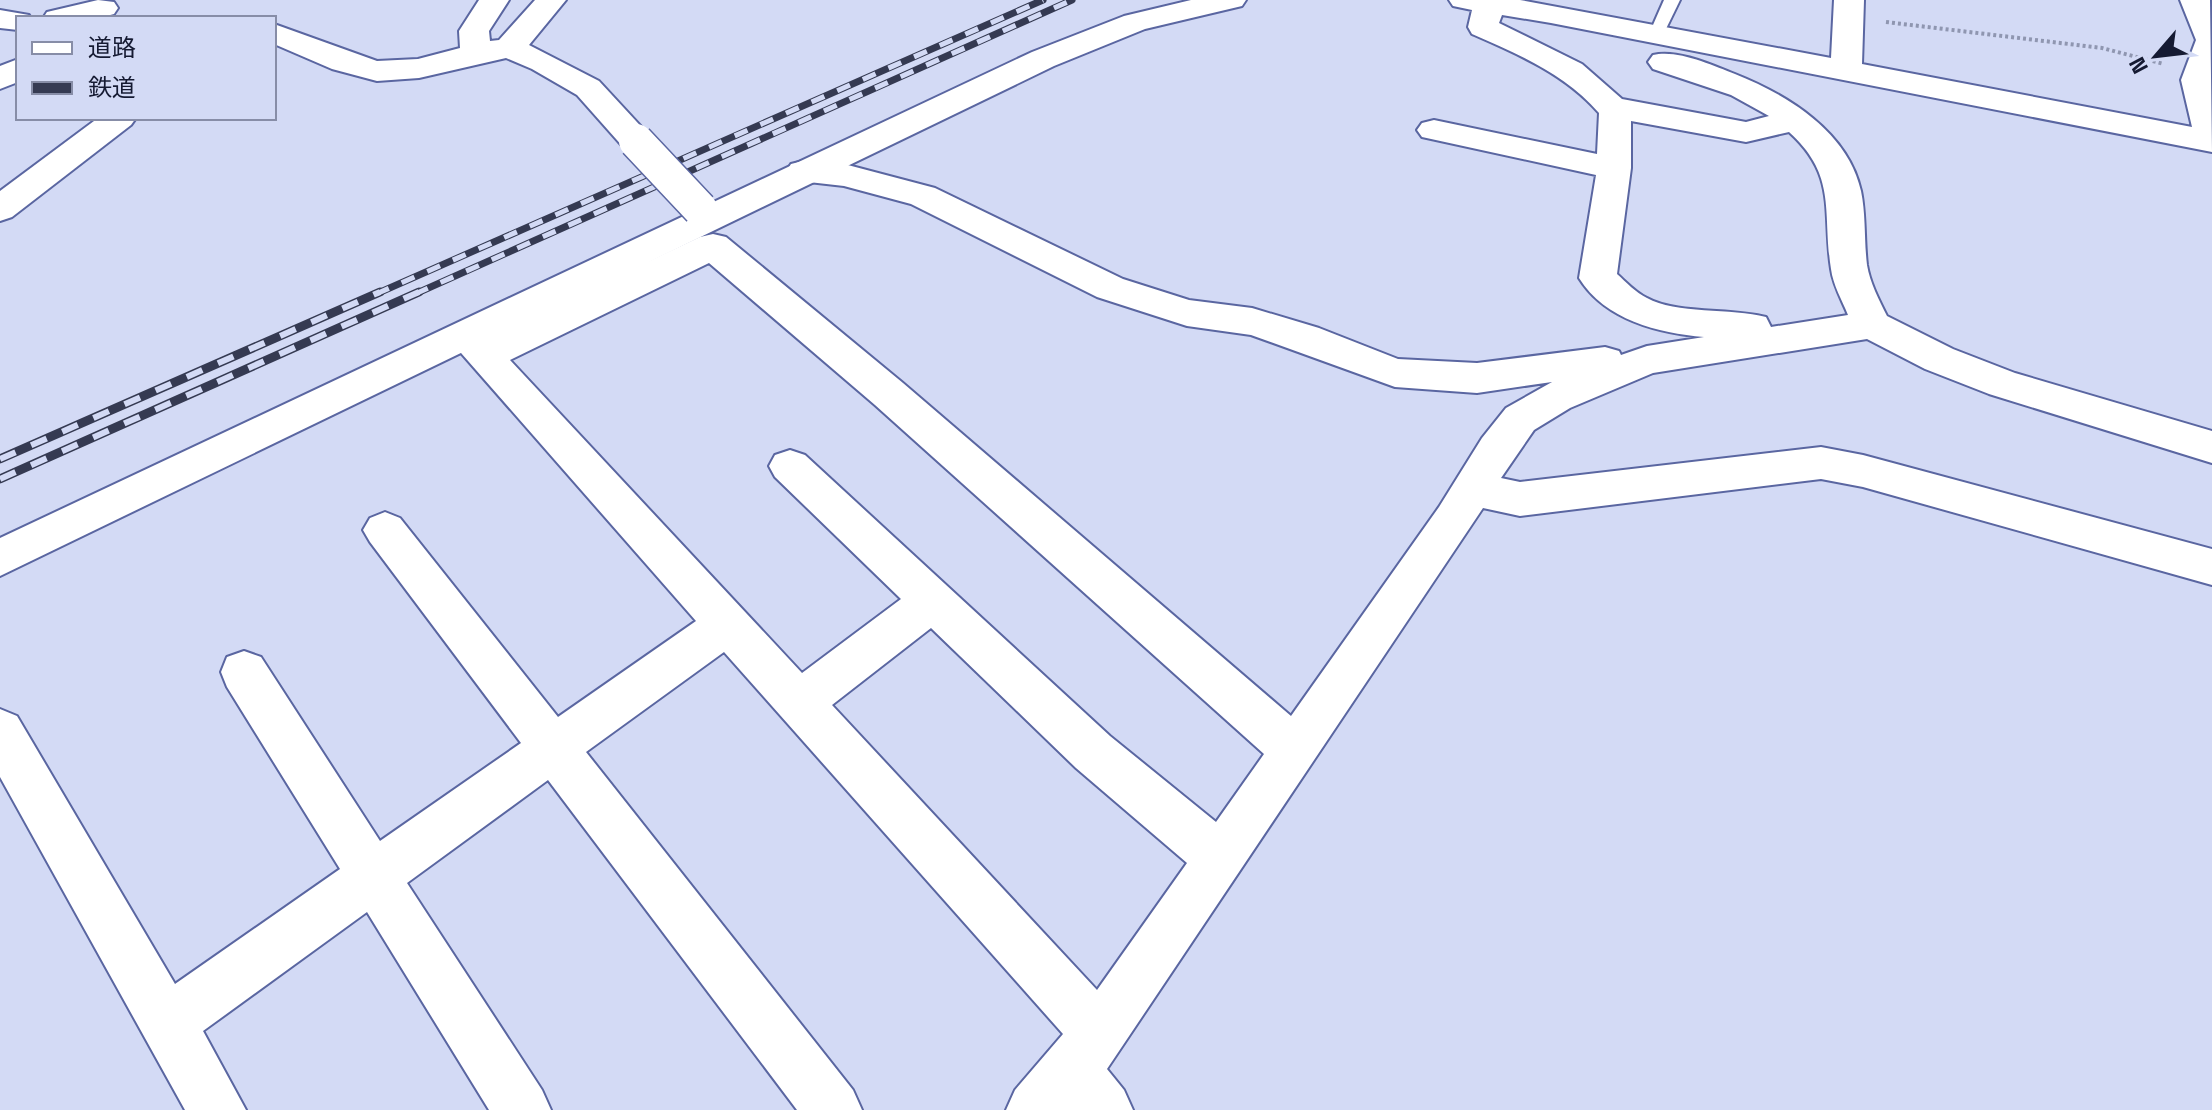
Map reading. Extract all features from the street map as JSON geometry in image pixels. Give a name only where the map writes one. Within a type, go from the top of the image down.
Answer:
[{"type":"street","points":[[476,53],[474,31],[494,0]]},
{"type":"street","points":[[509,48],[551,0]]},
{"type":"street","points":[[473,345],[704,213],[803,172],[1043,59],[1135,22],[1231,0]]},
{"type":"street","points":[[1474,3],[1657,34],[2212,141],[2197,80],[2206,72],[2212,40],[2195,0]]},
{"type":"street","points":[[1474,3],[1483,27],[1545,53],[1573,69],[1615,111],[1614,168],[1598,278],[1636,310],[1698,323],[1746,325],[1789,337]]},
{"type":"street","points":[[1474,3],[1540,30],[1716,75],[1758,93],[1794,121],[1823,150],[1842,183],[1850,270],[1871,325]]},
{"type":"street","points":[[72,16],[112,10]]},
{"type":"street","points":[[1846,70],[1848,10]]},
{"type":"street","points":[[276,34],[343,62],[377,71],[419,68],[509,48],[543,62],[588,88],[704,213]]},
{"type":"street","points":[[1611,107],[1746,132],[1794,121]]},
{"type":"street","points":[[0,209],[116,120]]},
{"type":"street","points":[[1434,130],[1614,168]]},
{"type":"street","points":[[803,172],[844,175],[923,196],[1110,288],[1187,313],[1252,322],[1305,338],[1395,373],[1477,378],[1581,362],[1647,360],[1871,325],[1939,359],[2003,384],[2212,447]]},
{"type":"street","points":[[0,558],[473,345],[713,246],[889,394],[1295,750]]},
{"type":"street","points":[[473,345],[799,703],[1092,1071]]},
{"type":"street","points":[[1035,1110],[1092,1071],[1221,858],[1520,419],[1556,397],[1647,360]]},
{"type":"street","points":[[1472,489],[1520,499],[1821,463],[1863,471],[2212,567]]},
{"type":"street","points":[[790,466],[1093,752],[1221,858]]},
{"type":"street","points":[[385,530],[833,1110]]},
{"type":"street","points":[[799,703],[933,601]]},
{"type":"street","points":[[168,1023],[727,624]]},
{"type":"street","points":[[244,672],[522,1110]]},
{"type":"street","points":[[0,731],[217,1110]]},
{"type":"lane","points":[[1657,34],[1672,0]]},
{"type":"path","points":[[1848,10],[2102,48],[2206,72]]},
{"type":"railway","points":[[376,294],[1043,0]]},
{"type":"railway","points":[[415,294],[1072,0]]},
{"type":"railway","points":[[0,459],[380,292]]},
{"type":"railway","points":[[0,479],[419,292]]}]
